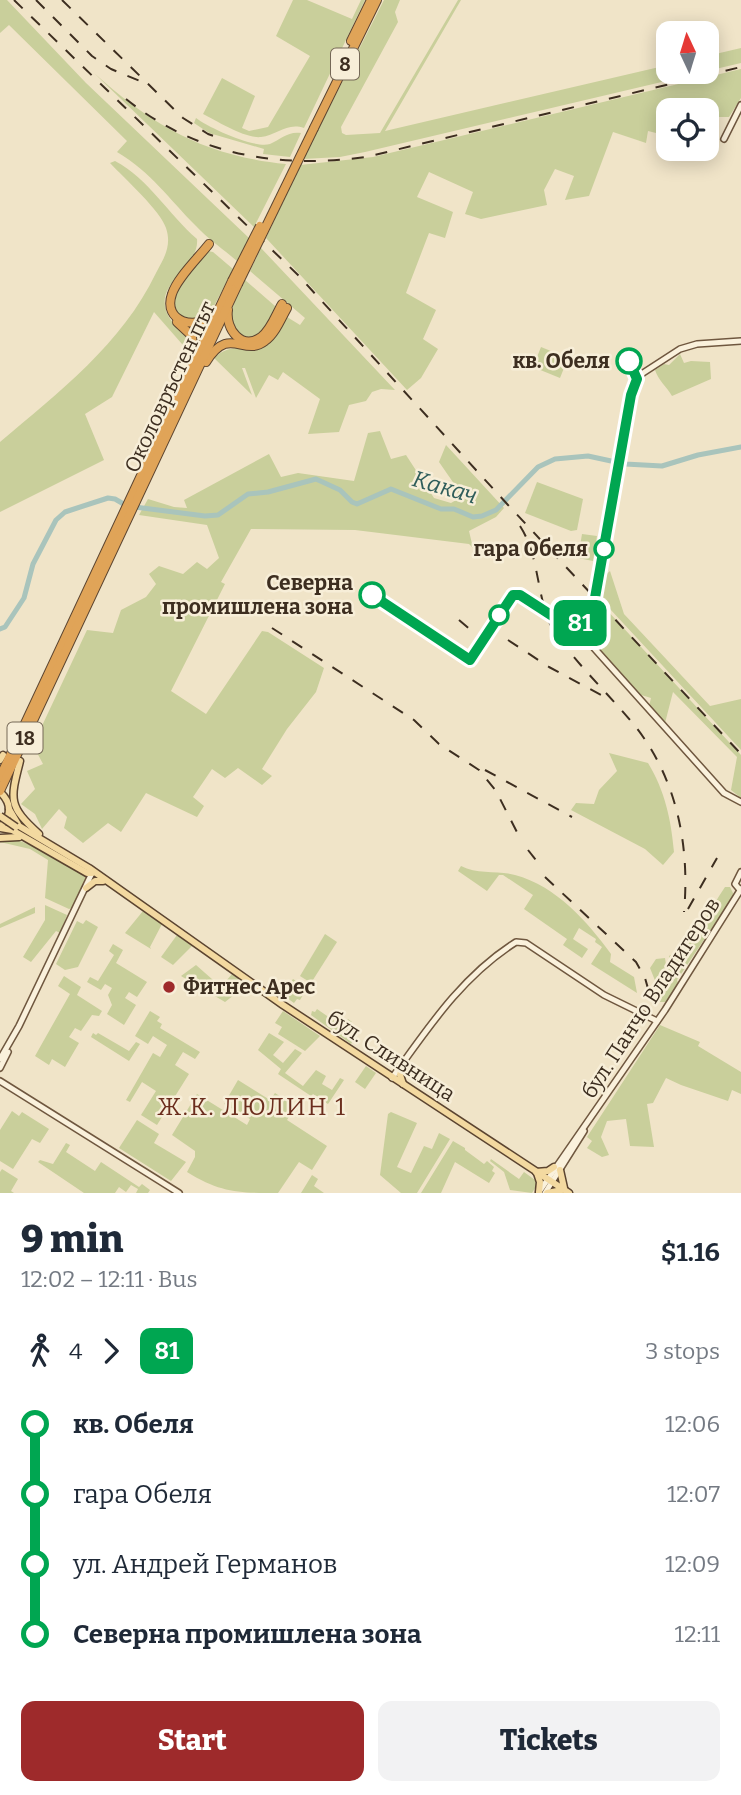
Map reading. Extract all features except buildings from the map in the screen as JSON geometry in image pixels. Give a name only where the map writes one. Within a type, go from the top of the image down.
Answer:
[{"type":"highway","name":"Околовръстен път","points":[[312,127],[371,0]]},
{"type":"highway","name":"Околовръстен път","points":[[2,794],[192,366],[377,0]]},
{"type":"highway","points":[[192,366],[194,340],[170,314],[166,299],[170,289],[208,242],[175,288],[171,299],[172,308],[183,321],[199,323],[211,318],[228,297]]},
{"type":"highway","name":"Околовръстен път","points":[[134,498],[194,378],[228,297]]},
{"type":"highway","points":[[194,378],[222,344],[234,342],[254,346],[265,341],[284,306],[264,335],[259,339],[245,341],[228,326],[228,297]]},
{"type":"highway","points":[[164,416],[164,428]]},
{"type":"highway","name":"Околовръстен път","points":[[0,777],[83,599],[128,511]]},
{"type":"highway","name":"8","points":[[66,662],[80,618]]},
{"type":"highway","points":[[53,651],[71,628]]},
{"type":"main road","points":[[20,761],[12,792],[14,803],[27,823],[48,842]]},
{"type":"main road","points":[[0,827],[7,818],[9,809],[2,794]]},
{"type":"main road","name":"бул. Сливница","points":[[9,809],[19,826],[48,842],[73,861]]},
{"type":"main road","name":"бул. Сливница","points":[[0,816],[150,910],[283,1005],[566,1192]]},
{"type":"main road","name":"бул. Сливница","points":[[0,827],[73,861]]},
{"type":"main road","points":[[0,838],[10,836],[29,840]]},
{"type":"main road","points":[[86,888],[95,881],[107,882]]},
{"type":"main road","points":[[404,1061],[400,1077],[407,1087]]},
{"type":"main road","points":[[538,1193],[540,1182],[536,1172],[557,1168],[566,1192],[546,1193]]},
{"type":"street","points":[[724,139],[741,105]]},
{"type":"street","points":[[741,341],[688,346],[657,363],[637,379],[631,395],[593,609],[594,648],[724,793],[741,802]]},
{"type":"street","points":[[740,890],[735,884],[741,872]]},
{"type":"street","points":[[0,1068],[49,970],[92,873]]},
{"type":"street","name":"бул. Панчо Владигеров","points":[[538,1193],[581,1139],[587,1125],[740,890]]},
{"type":"street","points":[[392,1078],[460,988],[518,941],[526,943],[604,995],[657,1021]]},
{"type":"street","points":[[0,1059],[19,1026]]},
{"type":"street","points":[[0,1080],[179,1193]]},
{"type":"street","name":"бул. Панчо Владигеров","points":[[546,1193],[549,1180]]},
{"type":"green space","points":[[0,0],[7,0],[86,83],[249,238],[237,261],[201,231],[150,177],[117,152],[127,141],[9,25],[0,33]]},
{"type":"green space","points":[[293,0],[307,0],[352,19],[361,0],[365,0],[304,128],[292,127],[267,136],[255,137],[203,114],[222,78],[255,96],[242,128],[249,131],[268,127],[310,56],[276,36]]},
{"type":"green space","points":[[384,0],[400,0],[395,12],[398,22],[341,127],[342,133],[346,135],[380,133],[458,0],[461,0],[385,131],[656,68],[656,83],[365,152],[340,157],[303,159]]},
{"type":"green space","points":[[741,48],[741,63],[719,68],[719,53]]},
{"type":"green space","points":[[741,69],[741,98],[729,117],[719,117],[719,98],[656,98],[656,133],[648,131],[646,143],[613,132],[589,196],[565,200],[574,176],[555,169],[544,190],[547,205],[481,219],[465,214],[473,192],[429,172],[417,197],[453,212],[445,238],[429,233],[406,293],[436,310],[423,339],[438,349],[421,378],[407,390],[266,238],[300,165],[373,157],[678,84],[719,84],[719,74]]},
{"type":"green space","points":[[94,73],[138,109],[182,136],[231,154],[286,164],[254,227]]},
{"type":"green space","points":[[196,118],[243,141],[263,145],[288,134],[301,133],[290,157],[263,154],[264,149],[209,133],[194,123]]},
{"type":"green space","points":[[115,161],[138,177],[197,239],[196,250],[191,259],[170,285],[165,305],[171,320],[188,336],[189,352],[154,312],[112,397],[85,414],[104,460],[0,512],[0,442],[66,385],[107,344],[142,299],[166,252],[168,234],[163,221],[110,163]]},
{"type":"green space","points":[[261,248],[395,390],[381,389],[372,392],[366,401],[349,405],[339,432],[308,434],[320,399],[283,372],[278,380],[269,375],[256,398],[245,368],[242,368],[252,395],[214,358],[233,348],[258,349],[274,335],[284,318],[287,317],[300,325],[305,318],[250,271]]},
{"type":"green space","points":[[208,251],[213,252],[233,269],[209,316],[186,320],[174,308],[174,300],[182,282]]},
{"type":"green space","points":[[245,280],[275,306],[273,318],[267,327],[247,338],[238,332],[231,319],[234,304]]},
{"type":"green space","points":[[541,347],[568,358],[560,378],[533,367]]},
{"type":"green space","points":[[680,354],[684,363],[710,362],[711,379],[672,396],[655,370],[664,364],[669,365]]},
{"type":"green space","points":[[380,431],[391,459],[406,455],[434,498],[451,503],[458,499],[457,488],[439,462],[446,445],[504,508],[496,517],[469,531],[473,548],[469,544],[355,530],[251,529],[221,582],[225,584],[171,691],[206,714],[262,631],[268,632],[324,668],[316,692],[287,729],[262,769],[272,776],[262,785],[238,768],[225,778],[212,769],[193,797],[204,806],[197,817],[146,793],[121,832],[108,823],[83,843],[64,828],[67,817],[59,809],[42,829],[35,814],[21,804],[35,789],[27,771],[43,764],[33,745],[87,630],[113,633],[121,610],[146,597],[156,584],[149,574],[159,566],[183,574],[197,562],[207,569],[219,558],[207,525],[139,515],[148,499],[187,508],[184,500],[269,454],[281,477],[298,473],[354,481],[368,433]]},
{"type":"green space","points":[[537,482],[583,499],[577,530],[571,531],[525,513]]},
{"type":"green space","points":[[582,534],[597,536],[593,561],[578,558]]},
{"type":"green space","points":[[610,571],[624,614],[710,706],[741,699],[741,750],[597,595],[600,580]]},
{"type":"green space","points":[[595,608],[605,608],[741,755],[741,798],[731,790],[737,757],[673,692],[665,723],[649,706],[651,698],[638,694],[595,646],[593,618]]},
{"type":"green space","points":[[609,753],[648,763],[659,784],[671,828],[674,852],[663,865],[645,849],[571,810],[576,803],[594,804],[599,790],[617,771]]},
{"type":"green space","points":[[15,839],[85,875],[86,880],[74,907],[69,909],[45,898],[48,860],[30,849],[0,842]]},
{"type":"green space","points":[[461,866],[515,875],[544,887],[557,896],[581,917],[602,942],[611,954],[610,962],[634,977],[637,993],[591,964],[602,947],[595,942],[596,939],[579,928],[573,939],[588,949],[582,958],[563,945],[567,939],[524,909],[533,895],[503,875],[499,875],[487,891],[458,871]]},
{"type":"green space","points":[[725,887],[730,887],[734,895],[677,980],[678,983],[666,1002],[659,1002],[669,956],[695,935]]},
{"type":"green space","points":[[45,905],[67,915],[60,933],[56,931],[31,962],[23,957],[45,920]]},
{"type":"green space","points":[[35,907],[35,913],[0,928],[0,924]]},
{"type":"green space","points":[[143,911],[162,924],[151,949],[125,933]]},
{"type":"green space","points":[[86,920],[98,927],[78,967],[65,970],[56,964],[77,921],[83,924]]},
{"type":"green space","points":[[325,934],[337,942],[311,983],[300,976]]},
{"type":"green space","points":[[177,935],[192,946],[173,965],[161,957]]},
{"type":"green space","points":[[113,944],[123,950],[116,963],[147,982],[137,997],[129,992],[125,998],[136,1005],[124,1025],[107,1014],[112,1005],[108,995],[112,988],[105,984],[101,990],[87,982],[90,977],[98,981],[114,955],[109,951]]},
{"type":"green space","points":[[665,958],[666,965],[656,999],[656,983],[650,968],[656,959]]},
{"type":"green space","points":[[196,965],[221,987],[232,974],[247,985],[225,1002],[181,976]]},
{"type":"green space","points":[[64,976],[81,987],[77,995],[102,1011],[99,1016],[92,1015],[81,1031],[75,1028],[69,1037],[79,1043],[65,1067],[52,1059],[49,1065],[35,1056],[70,994],[58,986]]},
{"type":"green space","points":[[293,979],[307,988],[300,1000],[297,999],[294,1003],[273,988],[276,982],[286,989]]},
{"type":"green space","points":[[317,1009],[343,1027],[348,1019],[352,1022],[348,1029],[356,1034],[351,1044],[311,1015],[312,1011]]},
{"type":"green space","points":[[150,1011],[160,1017],[157,1021],[162,1024],[160,1028],[200,1052],[195,1059],[183,1052],[175,1065],[189,1074],[157,1125],[141,1115],[156,1091],[142,1082],[130,1102],[126,1100],[153,1053],[160,1057],[167,1045],[153,1036],[148,1044],[135,1036]]},
{"type":"green space","points":[[283,1011],[320,1036],[305,1051],[278,1034],[282,1027],[275,1023]]},
{"type":"green space","points":[[660,1025],[700,1042],[698,1046],[741,1072],[741,1094],[732,1090],[728,1101],[666,1078],[653,1103],[647,1104],[654,1147],[630,1146],[626,1119],[607,1121],[601,1137],[609,1155],[602,1157],[587,1148],[592,1141],[587,1137]]},
{"type":"green space","points":[[93,1033],[98,1033],[129,1051],[136,1042],[140,1044],[129,1061],[91,1037]]},
{"type":"green space","points":[[269,1033],[284,1042],[273,1055],[283,1063],[295,1049],[302,1053],[285,1073],[303,1086],[316,1070],[326,1076],[322,1084],[332,1090],[340,1078],[344,1080],[328,1104],[278,1074],[281,1069],[258,1050]]},
{"type":"green space","points":[[366,1066],[376,1073],[365,1089],[355,1082]]},
{"type":"green space","points":[[238,1080],[270,1100],[275,1093],[295,1106],[287,1120],[327,1146],[312,1170],[299,1162],[278,1193],[231,1190],[199,1179],[187,1172],[195,1157],[195,1151],[172,1135],[197,1094],[247,1125],[250,1119],[224,1104]]},
{"type":"green space","points":[[12,1111],[19,1116],[22,1112],[49,1129],[40,1143],[32,1139],[13,1169],[0,1161],[0,1130]]},
{"type":"green space","points":[[391,1112],[417,1123],[397,1167],[411,1173],[424,1146],[432,1149],[439,1133],[450,1139],[417,1193],[401,1193],[380,1175],[388,1114]]},
{"type":"green space","points":[[137,1120],[159,1134],[154,1143],[186,1162],[171,1181],[119,1148]]},
{"type":"green space","points":[[453,1141],[484,1164],[487,1161],[494,1167],[492,1171],[495,1173],[489,1183],[455,1162],[441,1193],[421,1193]]},
{"type":"green space","points":[[66,1143],[70,1145],[66,1152],[95,1171],[101,1162],[139,1187],[142,1184],[150,1190],[148,1193],[136,1193],[138,1189],[131,1185],[126,1192],[119,1187],[115,1193],[84,1193],[38,1162],[40,1160],[53,1164]]},
{"type":"green space","points":[[491,1159],[519,1179],[524,1172],[535,1180],[537,1185],[532,1193],[510,1190],[504,1172],[490,1161]]},
{"type":"green space","points":[[2,1169],[18,1179],[11,1191],[14,1193],[0,1193]]},
{"type":"green space","points":[[312,1175],[318,1179],[314,1186],[324,1193],[301,1193]]},
{"type":"waterway","name":"Какач","points":[[0,629],[5,627],[24,598],[33,564],[56,520],[65,512],[108,498],[127,506],[205,516],[218,515],[248,494],[268,492],[316,479],[340,490],[357,504],[391,489],[441,509],[454,509],[473,517],[496,510],[538,467],[555,459],[588,456],[625,464],[662,466],[698,455],[741,447]]},
{"type":"railway","points":[[14,0],[298,275],[741,754]]},
{"type":"railway","points":[[36,0],[92,56],[111,69],[140,81]]},
{"type":"railway","points":[[62,0],[183,118],[208,134],[222,139]]},
{"type":"railway","points":[[126,99],[181,133],[239,154],[301,161],[333,160],[366,157],[741,67]]},
{"type":"railway","points":[[520,526],[535,563],[543,603],[552,628],[581,666],[635,726],[661,768],[671,791],[678,814],[685,863],[684,912]]},
{"type":"railway","points":[[459,620],[480,638]]},
{"type":"railway","points":[[272,628],[414,720],[439,744],[479,770],[496,791],[521,840]]},
{"type":"railway","points":[[508,640],[549,667],[601,695]]},
{"type":"railway","points":[[485,770],[572,817]]},
{"type":"railway","points":[[528,850],[539,864]]},
{"type":"railway","points":[[688,909],[717,858]]},
{"type":"railway","points":[[545,877],[636,962],[649,992]]},
{"type":"bus line","name":"81","points":[[372,595],[470,660],[513,595],[520,595],[571,628],[585,620],[593,609],[631,395],[637,379],[629,361]]},
{"type":"place","name":"кв. Обеля","points":[[629,361]]},
{"type":"place","name":"гара Обеля","points":[[604,549]]},
{"type":"place","name":"Северна промишлена зона","points":[[372,595]]},
{"type":"place","name":"Фитнес Арес","points":[[169,987]]},
{"type":"district","name":"Ж.К. ЛЮЛИН 1","points":[[252,1107]]}]
